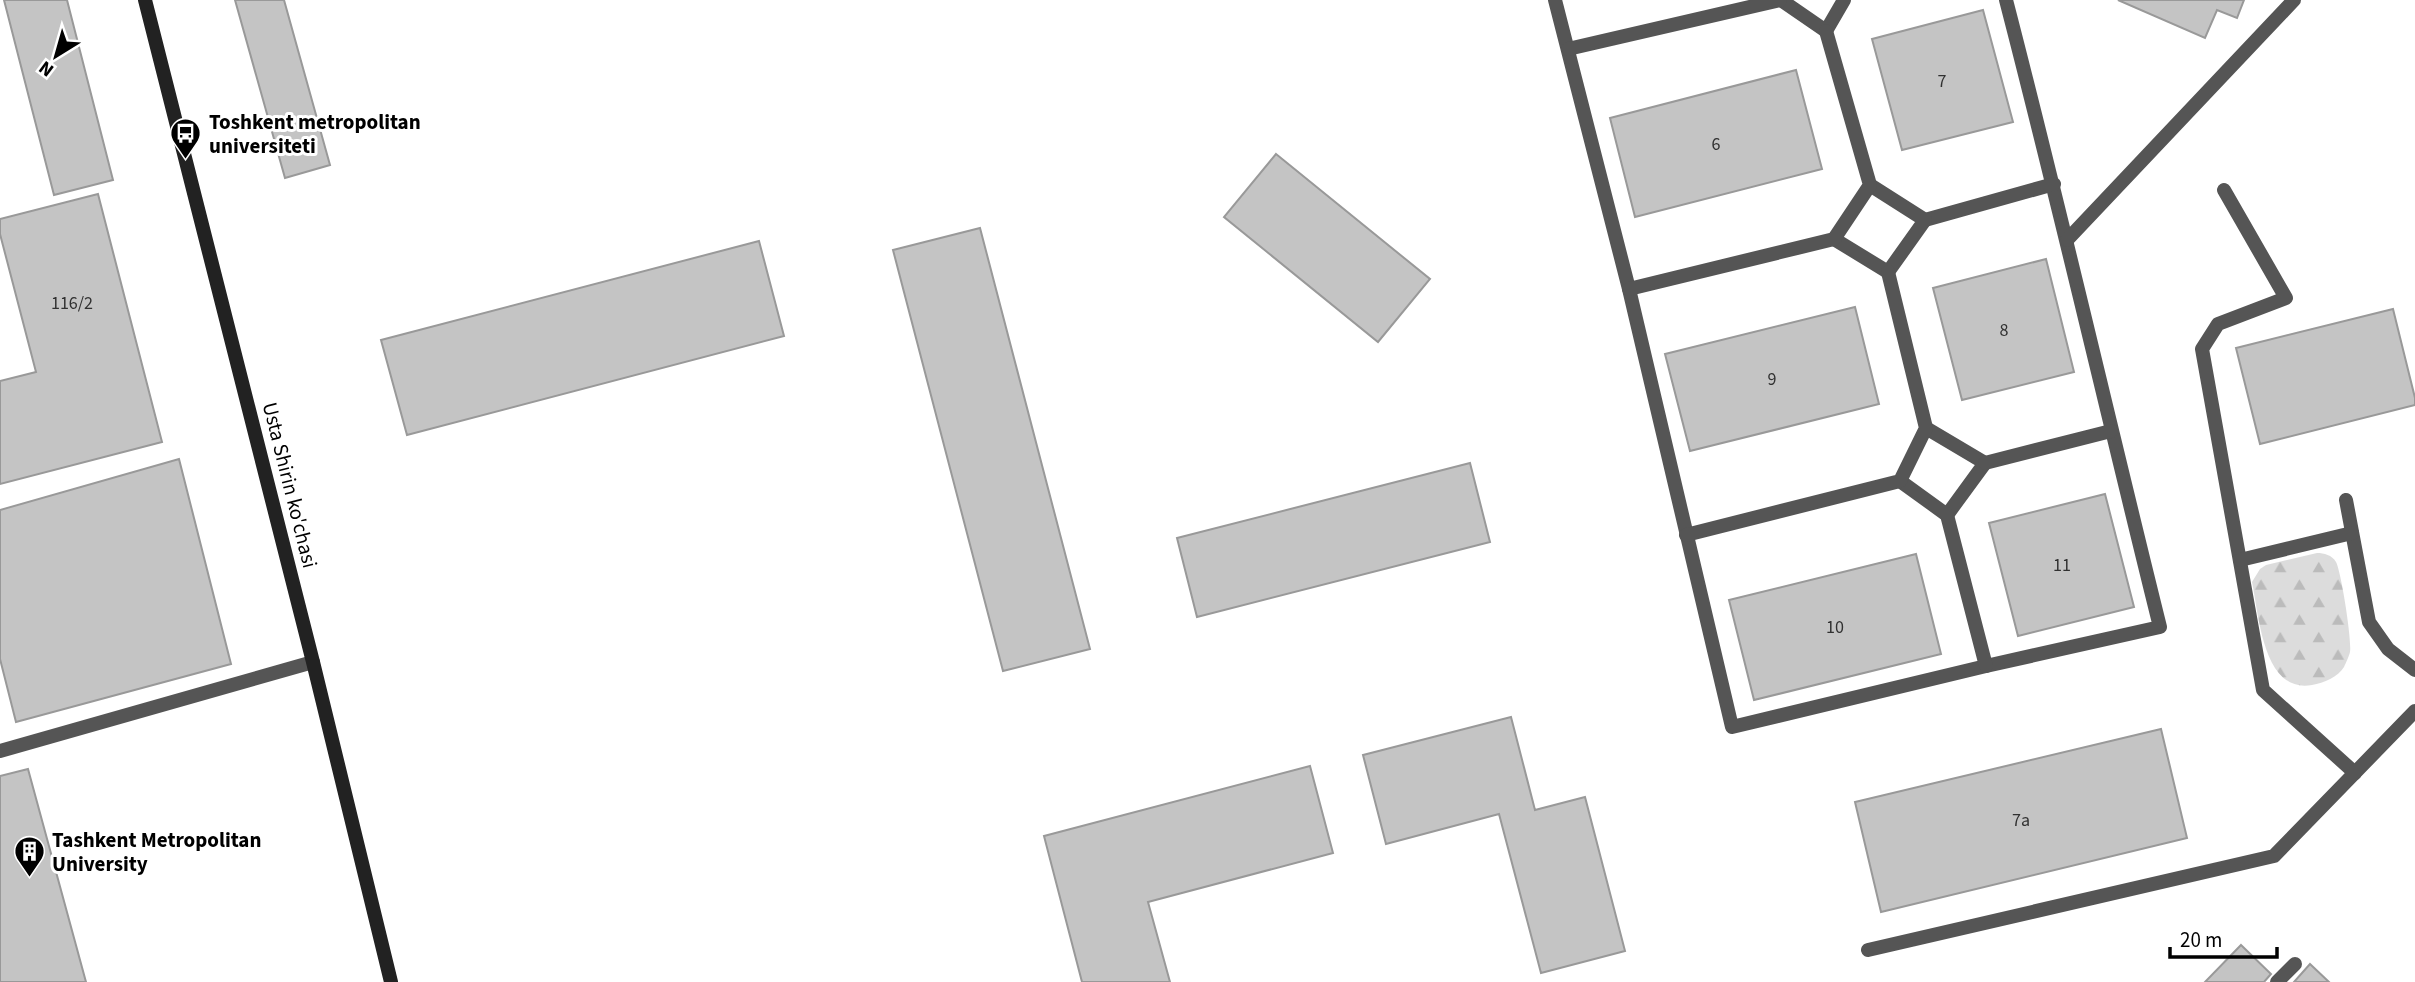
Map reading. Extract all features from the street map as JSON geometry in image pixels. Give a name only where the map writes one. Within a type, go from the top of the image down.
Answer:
[{"type":"main road","name":"Usta Shirin ko'chasi","points":[[145,0],[391,982]]},
{"type":"lane","points":[[1555,0],[1629,289],[1732,727],[2160,627],[2054,184],[2006,0]]},
{"type":"lane","points":[[1568,49],[1781,0],[1826,31],[1870,185],[1925,220]]},
{"type":"lane","points":[[1826,31],[1844,0]]},
{"type":"lane","points":[[2067,240],[2294,0]]},
{"type":"lane","points":[[1888,272],[1925,220],[2054,184]]},
{"type":"lane","points":[[1629,289],[1834,239],[1870,185]]},
{"type":"lane","points":[[2224,190],[2286,298],[2218,324],[2202,349],[2263,690],[2355,772]]},
{"type":"lane","points":[[1686,535],[1900,481],[1926,428],[1888,272],[1834,239]]},
{"type":"lane","points":[[1926,428],[1985,463]]},
{"type":"lane","points":[[1947,516],[1985,463],[2111,431]]},
{"type":"lane","points":[[1900,481],[1947,516],[1986,666]]},
{"type":"lane","points":[[2346,500],[2369,622],[2388,649],[2415,670]]},
{"type":"lane","points":[[2240,560],[2353,533]]},
{"type":"lane","points":[[0,751],[313,662]]},
{"type":"lane","points":[[1868,950],[2274,856],[2415,711]]},
{"type":"lane","points":[[2277,982],[2295,964]]},
{"type":"green space","points":[[2317,553],[2332,558],[2338,568],[2348,621],[2350,652],[2344,667],[2334,677],[2317,684],[2296,685],[2283,677],[2273,665],[2266,649],[2252,582],[2266,565]]},
{"type":"building","points":[[4,0],[67,0],[113,180],[54,195]]},
{"type":"building","points":[[235,0],[284,0],[330,165],[285,178]]},
{"type":"building","points":[[2118,0],[2244,0],[2237,18],[2217,10],[2205,38]]},
{"type":"building","points":[[1983,10],[2013,122],[1902,150],[1872,39]]},
{"type":"building","points":[[1796,70],[1822,169],[1635,217],[1610,118]]},
{"type":"building","points":[[1276,154],[1430,279],[1378,342],[1224,217]]},
{"type":"building","points":[[98,194],[162,442],[0,484],[0,381],[36,372],[0,234],[0,219]]},
{"type":"building","points":[[980,228],[1090,649],[1003,671],[893,250]]},
{"type":"building","points":[[759,241],[784,336],[407,435],[381,340]]},
{"type":"building","points":[[2046,259],[2074,372],[1962,400],[1933,288]]},
{"type":"building","points":[[1855,307],[1879,404],[1690,451],[1665,354]]},
{"type":"building","points":[[2393,309],[2415,405],[2260,444],[2236,348]]},
{"type":"building","points":[[179,459],[231,664],[16,722],[0,659],[0,510]]},
{"type":"building","points":[[1470,463],[1490,542],[1197,617],[1177,538]]},
{"type":"building","points":[[2105,494],[2134,607],[2018,636],[1989,523]]},
{"type":"building","points":[[1916,554],[1941,654],[1754,700],[1729,600]]},
{"type":"building","points":[[1511,717],[1535,810],[1585,797],[1625,951],[1541,973],[1499,814],[1386,844],[1363,755]]},
{"type":"building","points":[[2161,729],[2187,838],[1881,912],[1855,802]]},
{"type":"building","points":[[1310,766],[1333,853],[1148,902],[1170,982],[1082,982],[1044,836]]},
{"type":"building","name":"Tashkent Metropolitan University","points":[[28,769],[86,982],[0,982],[0,776]]},
{"type":"building","points":[[2241,945],[2271,974],[2264,982],[2205,982]]},
{"type":"building","points":[[2310,964],[2329,982],[2294,982]]},
{"type":"place","name":"Toshkent metropolitan universiteti","points":[[186,161]]},
{"type":"place","name":"Tashkent Metropolitan University","points":[[29,879]]}]
